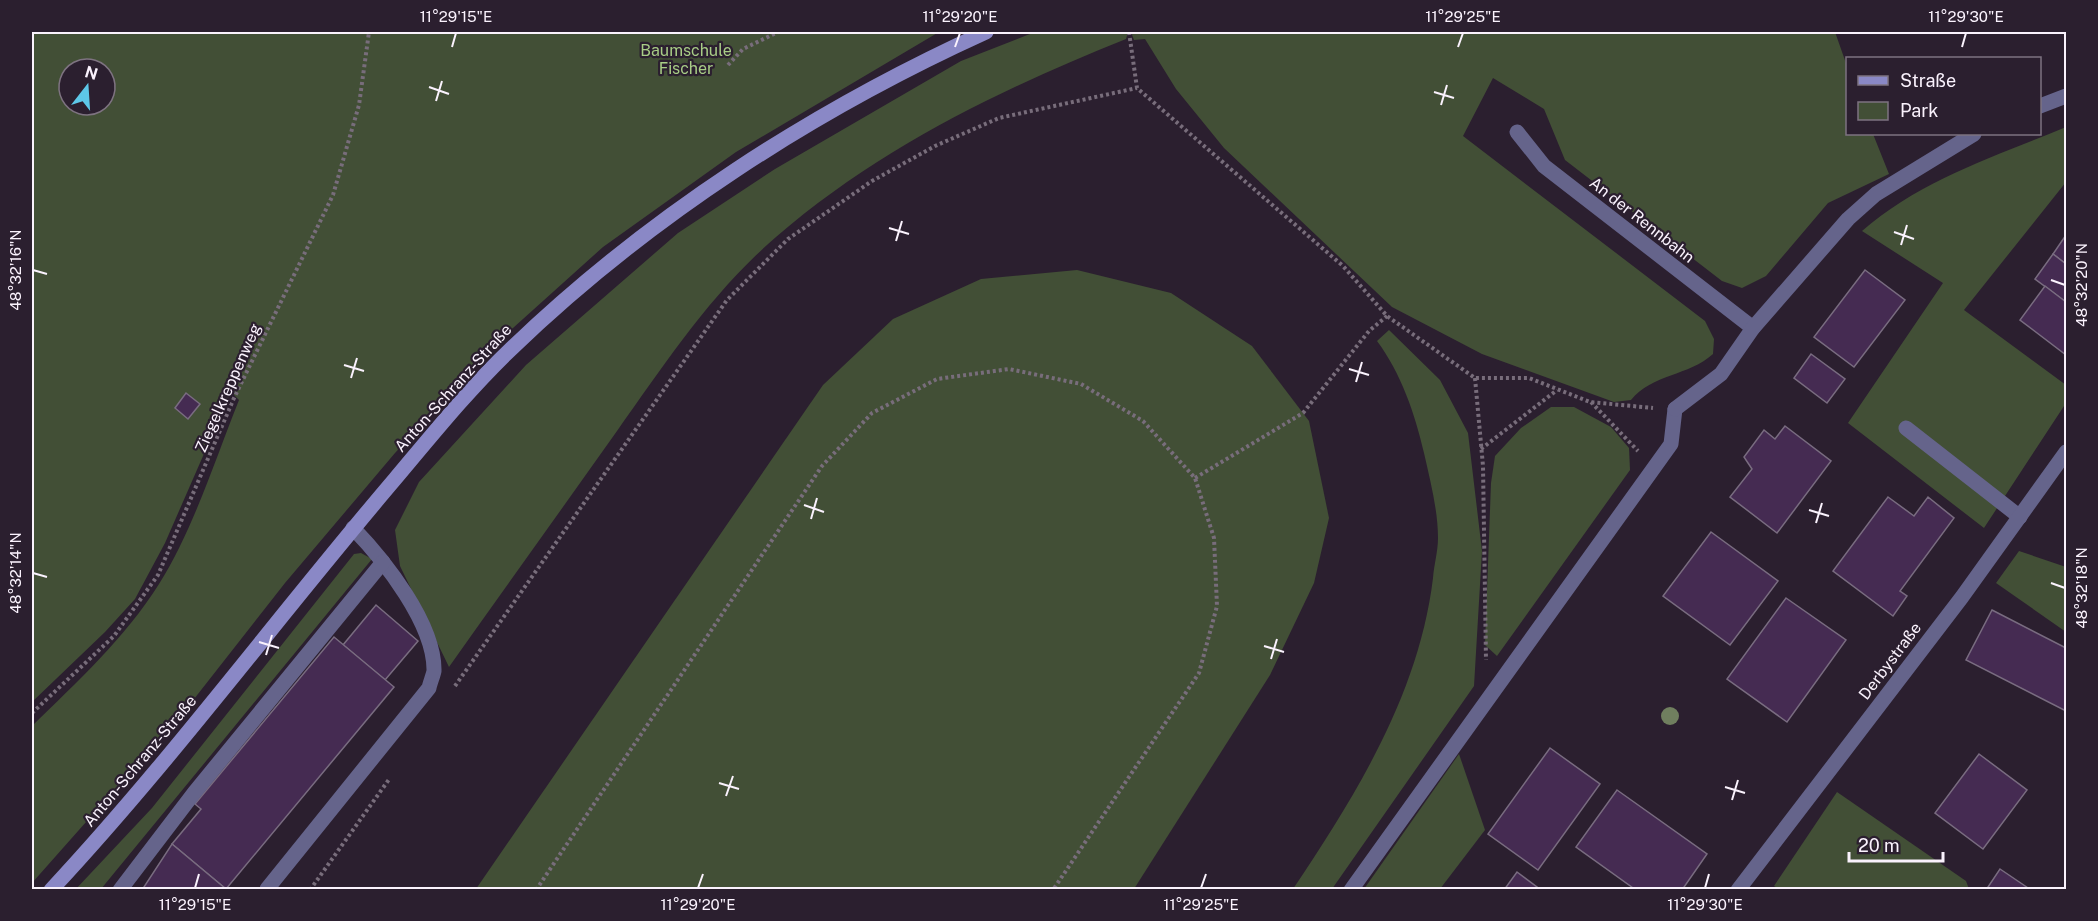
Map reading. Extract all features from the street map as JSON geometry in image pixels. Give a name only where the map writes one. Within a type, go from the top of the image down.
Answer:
[{"type":"main road","name":"Anton-Schranz-Straße","points":[[51,890],[100,837],[186,736],[353,528],[509,351],[640,239],[729,175],[906,68],[986,32]]},
{"type":"street","points":[[2041,106],[2067,96]]},
{"type":"street","name":"An der Rennbahn","points":[[1517,132],[1544,166],[1753,328]]},
{"type":"street","points":[[1351,890],[1671,444],[1675,409],[1721,374],[1753,328],[1830,238],[1876,194],[1972,135]]},
{"type":"street","points":[[1906,428],[2020,517]]},
{"type":"street","name":"Derbystraße","points":[[1738,890],[2067,452]]},
{"type":"street","points":[[267,890],[429,688],[434,672],[431,647],[417,615],[383,561],[353,528]]},
{"type":"street","points":[[120,890],[194,793],[383,561]]},
{"type":"path","name":"Ziegelkreppenweg","points":[[32,712],[114,636],[158,575],[234,398],[333,195],[359,105],[369,32]]},
{"type":"path","points":[[728,65],[743,49],[778,32]]},
{"type":"path","points":[[1129,32],[1137,88],[1343,266],[1388,316],[1475,378],[1529,378],[1590,402],[1675,409]]},
{"type":"path","points":[[455,687],[727,300],[788,239],[872,181],[934,146],[999,118],[1137,88]]},
{"type":"path","points":[[1196,478],[1303,413],[1369,331],[1388,316]]},
{"type":"path","points":[[536,890],[822,466],[872,413],[937,379],[1010,369],[1081,384],[1143,421],[1196,478],[1214,538],[1217,606],[1199,673],[1053,890]]},
{"type":"path","points":[[1475,378],[1481,449],[1487,700]]},
{"type":"path","points":[[1481,449],[1557,390]]},
{"type":"path","points":[[1590,402],[1653,468]]},
{"type":"path","points":[[310,890],[393,774]]},
{"type":"green space","name":"Baumschule Fischer","points":[[32,32],[939,32],[736,152],[603,247],[504,336],[395,453],[285,583],[187,708],[32,883],[32,726],[116,641],[159,584],[193,518],[239,400],[231,392],[165,543],[135,599],[105,632],[32,702]]},
{"type":"green space","points":[[1035,32],[1128,32],[1126,39],[987,100],[899,148],[815,205],[753,258],[710,304],[672,354],[449,667],[400,566],[395,530],[419,482],[526,365],[678,233],[775,169],[961,61]]},
{"type":"green space","points":[[1131,32],[1835,32],[1846,63],[1846,135],[1873,135],[1889,174],[1828,203],[1766,276],[1742,288],[1722,281],[1565,160],[1544,109],[1493,78],[1463,136],[1705,321],[1714,339],[1713,354],[1703,361],[1649,385],[1631,400],[1614,402],[1482,354],[1392,307],[1224,148],[1176,89],[1145,39],[1134,40]]},
{"type":"green space","points":[[2066,127],[2066,182],[1964,310],[2066,385],[2066,403],[1984,528],[1848,423],[1943,283],[1862,231],[1908,197],[1934,183]]},
{"type":"green space","points":[[1077,270],[1171,293],[1252,346],[1309,421],[1329,518],[1314,583],[1270,675],[1134,889],[476,889],[823,385],[893,319],[981,279]]},
{"type":"green space","points":[[1389,330],[1440,380],[1468,433],[1482,551],[1474,686],[1332,889],[1293,889],[1339,817],[1381,742],[1399,703],[1426,621],[1437,548],[1437,517],[1412,409],[1400,380],[1377,341]]},
{"type":"green space","points":[[1551,407],[1574,407],[1611,427],[1629,448],[1630,470],[1497,656],[1485,645],[1491,483],[1495,456],[1521,428]]},
{"type":"green space","points":[[2019,551],[2066,567],[2066,632],[1996,583]]},
{"type":"green space","points":[[361,553],[372,559],[101,889],[75,890],[152,808],[354,554]]},
{"type":"green space","points":[[1459,754],[1485,830],[1440,889],[1364,889]]},
{"type":"green space","points":[[1837,792],[1966,881],[1969,889],[1779,889],[1774,886]]},
{"type":"building","points":[[2066,235],[2066,264],[2053,254]]},
{"type":"building","points":[[2053,254],[2066,264],[2066,302],[2035,279]]},
{"type":"building","points":[[1865,270],[1905,300],[1854,367],[1814,337]]},
{"type":"building","points":[[2045,286],[2066,302],[2066,355],[2020,320]]},
{"type":"building","points":[[1811,354],[1845,379],[1827,403],[1794,378]]},
{"type":"building","points":[[186,393],[200,404],[188,419],[175,408]]},
{"type":"building","points":[[1785,426],[1831,461],[1777,533],[1730,497],[1752,469],[1744,457],[1764,430],[1775,439]]},
{"type":"building","points":[[1888,497],[1914,516],[1928,497],[1954,518],[1900,591],[1907,596],[1893,616],[1833,571]]},
{"type":"building","points":[[1711,532],[1778,581],[1730,645],[1663,596]]},
{"type":"building","points":[[1786,598],[1846,640],[1787,722],[1727,679]]},
{"type":"building","points":[[376,605],[418,641],[385,680],[343,645]]},
{"type":"building","points":[[1992,610],[2066,648],[2066,711],[1966,660]]},
{"type":"building","points":[[334,637],[394,687],[226,889],[172,844],[201,809],[195,804]]},
{"type":"building","points":[[1550,748],[1600,784],[1538,870],[1488,834]]},
{"type":"building","points":[[1979,754],[2027,790],[1983,849],[1935,813]]},
{"type":"building","points":[[1617,790],[1707,854],[1682,890],[1636,890],[1576,847]]},
{"type":"building","points":[[172,844],[226,889],[226,890],[142,890]]},
{"type":"building","points":[[2000,869],[2031,890],[1986,890]]},
{"type":"building","points":[[1517,872],[1541,890],[1504,890]]}]
